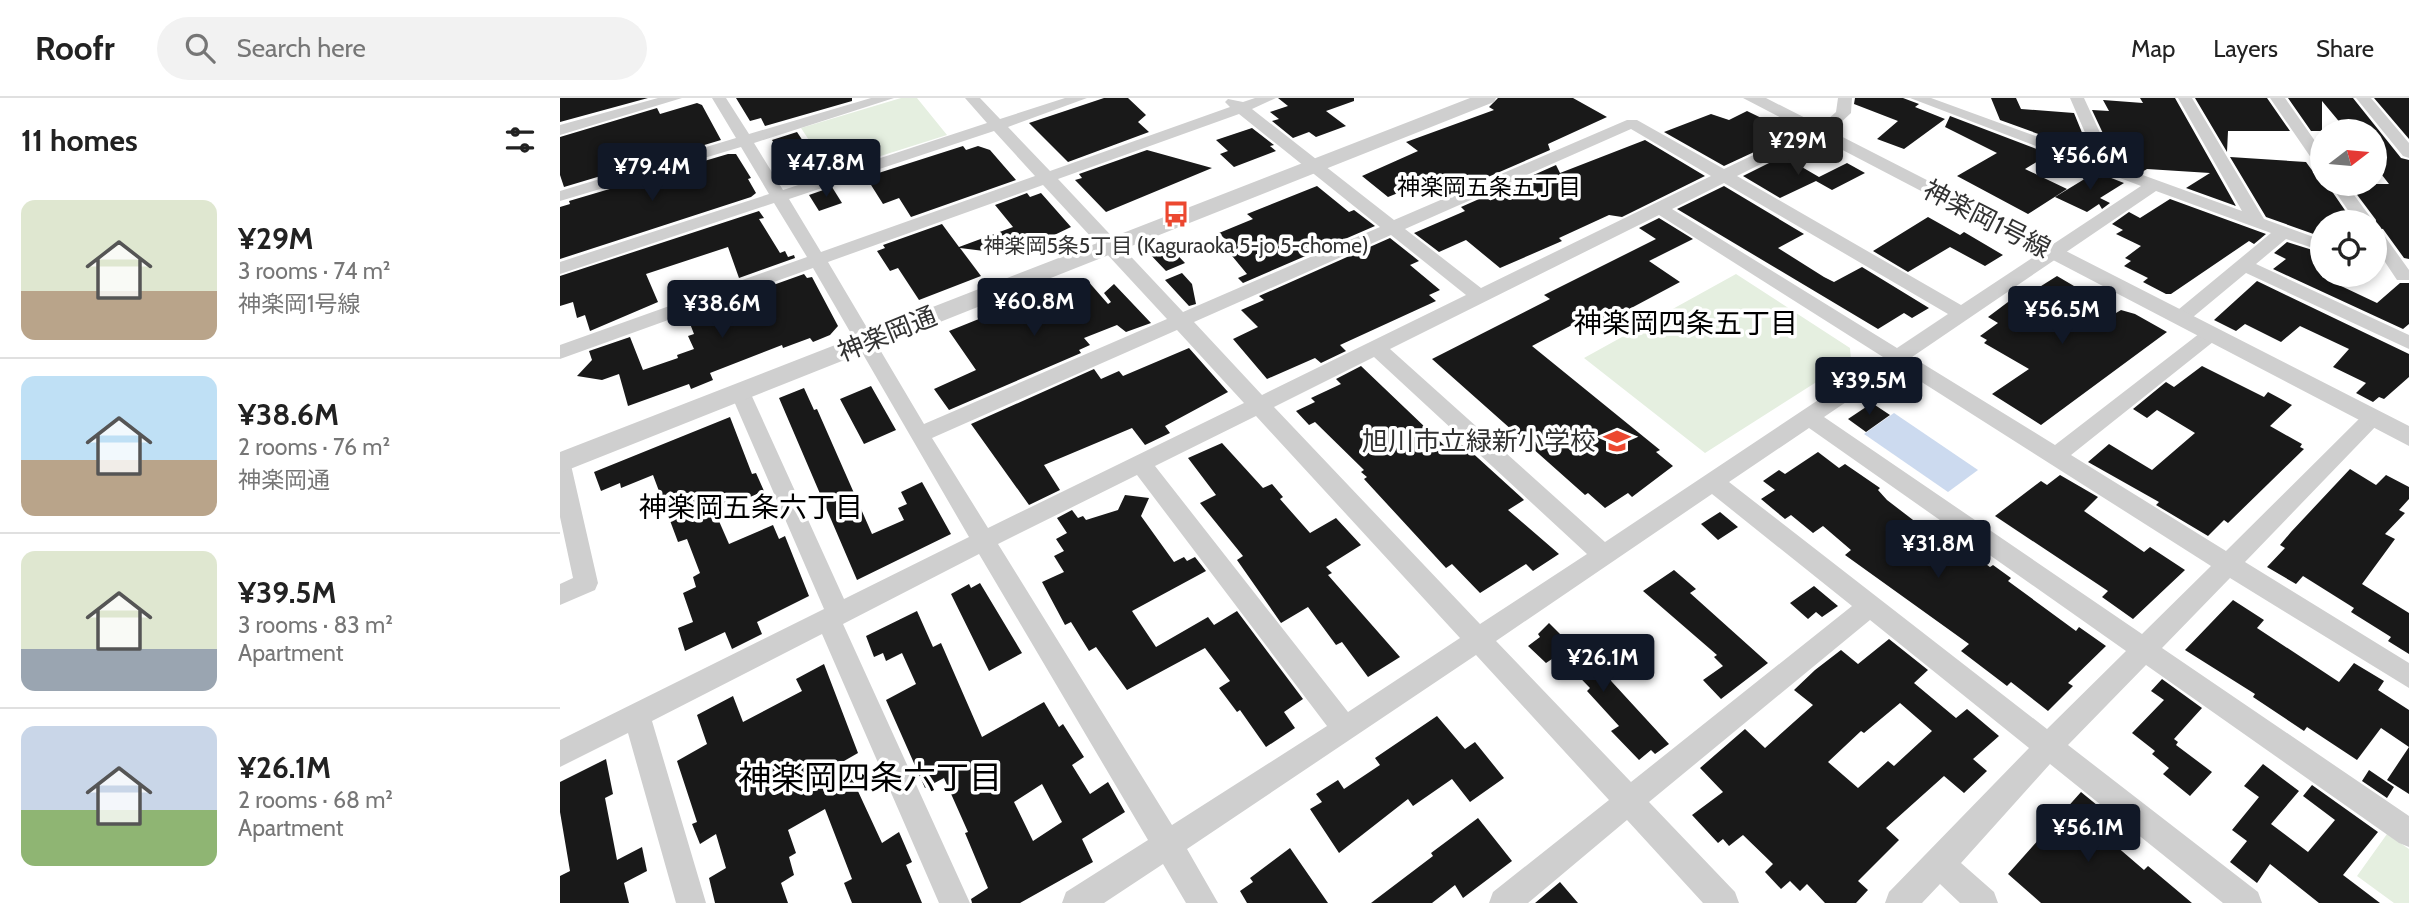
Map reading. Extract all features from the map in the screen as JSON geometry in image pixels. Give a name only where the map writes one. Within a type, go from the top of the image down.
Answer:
[{"type":"street","points":[[560,130],[675,98]]},
{"type":"street","points":[[719,98],[867,342],[919,435],[1203,903]]},
{"type":"street","points":[[560,196],[887,98]]},
{"type":"street","points":[[972,98],[1724,903]]},
{"type":"street","points":[[560,268],[1080,98]]},
{"type":"street","points":[[560,352],[1046,177],[1234,103],[1269,98]]},
{"type":"street","name":"神楽岡通","points":[[560,464],[1487,98]]},
{"type":"street","name":"神楽岡1号線","points":[[1752,98],[2372,418],[2408,434]]},
{"type":"street","points":[[560,754],[983,541],[1815,131],[1840,118],[1845,98]]},
{"type":"street","points":[[1917,98],[2310,242]]},
{"type":"street","points":[[1968,98],[1975,119]]},
{"type":"street","points":[[2077,98],[2108,167]]},
{"type":"street","points":[[2185,98],[2258,222]]},
{"type":"street","points":[[2277,98],[2310,145]]},
{"type":"street","points":[[2363,98],[2409,153]]},
{"type":"street","points":[[1234,103],[1480,297]]},
{"type":"street","points":[[919,435],[1632,123],[1963,313]]},
{"type":"street","points":[[1077,903],[1345,729],[2155,184]]},
{"type":"street","points":[[1659,208],[2409,677]]},
{"type":"street","points":[[2180,318],[2284,232]]},
{"type":"street","points":[[2387,251],[2406,277]]},
{"type":"street","points":[[2246,266],[2409,343]]},
{"type":"street","points":[[2387,270],[2406,277]]},
{"type":"street","points":[[2054,457],[2211,334]]},
{"type":"street","points":[[1376,348],[1603,554]]},
{"type":"street","points":[[740,392],[955,903]]},
{"type":"street","points":[[1809,417],[2409,833]]},
{"type":"street","points":[[1900,903],[1940,864],[2048,747],[2372,418]]},
{"type":"street","points":[[560,464],[586,583],[560,595]]},
{"type":"street","points":[[1141,464],[1345,729]]},
{"type":"street","points":[[1713,482],[2247,903]]},
{"type":"street","points":[[1504,903],[1869,606]]},
{"type":"street","points":[[637,717],[691,903]]},
{"type":"street","points":[[1940,864],[1983,903]]},
{"type":"green space","points":[[901,98],[917,98],[947,135],[830,172],[801,128]]},
{"type":"green space","points":[[1736,274],[1850,348],[1851,360],[1705,453],[1584,358]]},
{"type":"green space","points":[[2387,834],[2409,849],[2409,903],[2394,903],[2357,876]]},
{"type":"water","points":[[1894,413],[1978,470],[1948,492],[1864,434]]},
{"type":"building","points":[[560,98],[648,98],[560,122]]},
{"type":"building","points":[[736,98],[852,98],[852,101],[765,126],[761,118],[750,121]]},
{"type":"building","points":[[1104,98],[1128,98],[1146,115],[1138,122],[1149,132],[1068,162],[1029,123]]},
{"type":"building","points":[[1278,98],[1354,98],[1354,101],[1326,111],[1346,126],[1316,137],[1309,132],[1293,138],[1272,121],[1279,119],[1270,112],[1288,106]]},
{"type":"building","points":[[1498,98],[1573,98],[1607,117],[1548,144],[1550,150],[1451,193],[1433,179],[1388,197],[1362,176],[1418,151],[1406,142],[1494,110],[1489,107]]},
{"type":"building","points":[[1855,98],[1903,98],[1919,104],[1915,107],[1945,119],[1904,149],[1877,139],[1898,121],[1854,104]]},
{"type":"building","points":[[1991,98],[2016,98],[2021,109],[2074,113],[2085,140],[2044,136],[2000,120]]},
{"type":"building","points":[[2140,98],[2175,98],[2236,206],[2186,188],[2210,173],[2147,169],[2142,172],[2125,143],[2107,142],[2092,110],[2109,111],[2103,100],[2143,103]]},
{"type":"building","points":[[2195,98],[2267,98],[2290,131],[2228,131],[2227,152]]},
{"type":"building","points":[[2288,98],[2353,98],[2370,119],[2337,119],[2322,101],[2322,119],[2310,119],[2310,130]]},
{"type":"building","points":[[2374,98],[2409,98],[2409,139]]},
{"type":"building","points":[[697,103],[702,105],[721,140],[564,187],[560,175],[560,137],[657,108],[660,114]]},
{"type":"building","points":[[1747,111],[1782,128],[1770,134],[1775,137],[1763,144],[1767,146],[1724,166],[1664,132],[1711,114],[1729,120]]},
{"type":"building","points":[[1950,116],[2050,154],[2025,169],[2067,189],[2028,214],[1957,176],[1997,153],[1945,127]]},
{"type":"building","points":[[1252,128],[1274,145],[1270,146],[1276,151],[1234,167],[1220,154],[1228,151],[1216,140]]},
{"type":"building","points":[[797,132],[823,174],[802,181],[772,140]]},
{"type":"building","points":[[1645,140],[1705,176],[1622,217],[1609,215],[1559,238],[1562,241],[1500,268],[1466,240],[1439,252],[1414,233],[1465,211],[1461,207],[1556,165],[1560,173]]},
{"type":"building","points":[[2387,140],[2401,158],[2409,160],[2409,259],[2404,258],[2387,235],[2387,210],[2368,210],[2358,196],[2387,196]]},
{"type":"building","points":[[963,146],[966,150],[978,146],[990,150],[1016,180],[911,217],[899,198],[883,204],[866,177]]},
{"type":"building","points":[[1147,150],[1212,168],[1106,212],[1075,180],[1082,178],[1079,174]]},
{"type":"building","points":[[728,154],[736,154],[751,178],[748,179],[756,193],[751,197],[560,259],[560,207],[570,204],[569,201]]},
{"type":"building","points":[[1783,156],[1819,177],[1847,163],[1865,173],[1832,190],[1816,181],[1780,198],[1743,176]]},
{"type":"building","points":[[2230,157],[2306,162],[2310,168],[2310,196],[2335,196],[2345,210],[2310,210],[2310,233],[2266,217]]},
{"type":"building","points":[[2096,172],[2124,183],[2100,198],[2110,203],[2102,209],[2099,204],[2087,212],[2055,197]]},
{"type":"building","points":[[1317,186],[1349,212],[1354,210],[1375,226],[1243,283],[1238,278],[1247,274],[1223,245],[1228,242],[1219,233],[1253,219],[1247,214]]},
{"type":"building","points":[[1724,186],[1804,234],[1778,248],[1824,277],[1834,282],[1862,267],[1929,308],[1912,318],[1904,313],[1878,329],[1677,209]]},
{"type":"building","points":[[832,187],[842,203],[819,211],[809,195]]},
{"type":"building","points":[[1027,193],[1030,197],[1041,193],[1071,227],[1046,239],[1041,234],[1025,256],[960,248],[981,276],[919,300],[898,268],[890,271],[877,251],[885,248],[883,245],[942,224],[959,247],[1013,227],[995,205]]},
{"type":"building","points":[[2170,199],[2266,234],[2254,244],[2249,241],[2171,294],[2166,294],[2143,282],[2148,278],[2124,266],[2131,261],[2125,258],[2141,246],[2116,234],[2123,230],[2112,224],[2129,212],[2140,218]]},
{"type":"building","points":[[759,211],[764,218],[759,219],[780,253],[785,251],[788,257],[794,255],[795,258],[739,278],[728,247],[646,274],[658,302],[590,331],[585,315],[577,318],[573,302],[560,306],[560,276]]},
{"type":"building","points":[[1928,217],[1960,235],[1964,232],[2003,255],[1985,266],[1950,247],[1908,272],[1873,251]]},
{"type":"building","points":[[1659,218],[1693,239],[1649,261],[1680,282],[1590,330],[1582,324],[1570,326],[1532,346],[1660,450],[1656,452],[1673,466],[1632,497],[1628,493],[1605,508],[1588,493],[1585,495],[1432,359],[1550,299],[1544,295],[1656,239],[1639,228]]},
{"type":"building","points":[[1390,238],[1419,261],[1410,265],[1440,290],[1429,295],[1436,301],[1340,345],[1346,351],[1321,363],[1315,358],[1267,379],[1233,339],[1258,327],[1241,310],[1264,300],[1259,296]]},
{"type":"building","points":[[2287,242],[2310,249],[2310,286],[2273,269],[2286,259],[2274,253]]},
{"type":"building","points":[[1166,243],[1185,263],[1166,271],[1147,251]]},
{"type":"building","points":[[1182,273],[1192,284],[1196,304],[1189,306],[1165,280]]},
{"type":"building","points":[[804,274],[807,278],[812,277],[838,326],[830,335],[813,342],[810,338],[783,348],[782,345],[710,373],[713,380],[691,389],[689,384],[628,406],[619,374],[602,380],[577,376],[592,360],[589,351],[630,337],[643,370],[678,358],[677,355],[694,349],[688,336],[694,334],[687,316],[709,308],[712,316],[748,304],[745,295]]},
{"type":"building","points":[[2057,276],[2074,286],[2071,288],[2080,295],[2116,313],[2121,310],[2135,314],[2167,332],[2041,425],[1992,394],[2029,369],[1984,343],[1987,340],[1980,336],[1998,323],[1988,317],[2024,290],[2030,293]]},
{"type":"building","points":[[1087,280],[1108,304],[1111,302],[1104,293],[1114,284],[1151,323],[1126,332],[1117,325],[1084,338],[1090,345],[1079,350],[1081,353],[949,410],[934,389],[976,370],[949,331],[1046,292],[1048,296]]},
{"type":"building","points":[[2257,281],[2409,354],[2409,377],[2384,399],[2379,397],[2373,402],[2356,393],[2366,383],[2333,367],[2349,349],[2300,326],[2281,342],[2245,324],[2236,331],[2214,320]]},
{"type":"building","points":[[2400,283],[2409,283],[2409,324],[2403,329],[2312,287],[2343,287],[2377,303]]},
{"type":"building","points":[[1189,348],[1228,392],[1165,426],[1170,433],[1145,445],[1132,428],[1044,465],[1060,490],[1029,505],[971,424],[1094,369],[1101,379],[1119,371],[1123,376]]},
{"type":"building","points":[[1361,366],[1449,450],[1460,444],[1467,448],[1522,498],[1524,500],[1508,510],[1559,554],[1533,571],[1526,564],[1480,593],[1452,564],[1446,568],[1364,479],[1367,477],[1361,472],[1364,470],[1315,422],[1309,425],[1296,411],[1315,402],[1311,398],[1341,384],[1336,379]]},
{"type":"building","points":[[2202,366],[2264,397],[2268,392],[2292,405],[2270,426],[2302,444],[2300,447],[2304,449],[2228,523],[2224,520],[2208,536],[2156,505],[2159,502],[2088,462],[2109,444],[2152,470],[2195,433],[2157,410],[2147,418],[2133,409],[2166,382],[2174,387]]},
{"type":"building","points":[[871,386],[896,430],[864,444],[840,399]]},
{"type":"building","points":[[804,388],[814,410],[817,409],[872,534],[904,520],[898,508],[907,504],[901,492],[922,482],[951,534],[857,580],[779,398]]},
{"type":"building","points":[[1872,403],[1890,415],[1866,432],[1848,419]]},
{"type":"building","points":[[730,417],[752,474],[756,473],[764,491],[715,512],[729,544],[773,525],[779,539],[785,536],[809,596],[757,622],[762,634],[732,649],[725,632],[685,651],[678,628],[693,622],[683,593],[696,587],[693,577],[700,573],[687,539],[678,542],[653,475],[621,488],[620,483],[601,491],[594,472]]},
{"type":"building","points":[[1222,443],[1263,488],[1272,484],[1283,497],[1280,499],[1310,533],[1336,518],[1361,545],[1326,567],[1332,573],[1328,575],[1400,657],[1368,677],[1342,642],[1336,645],[1308,607],[1281,623],[1237,560],[1243,556],[1200,503],[1216,495],[1188,458]]},
{"type":"building","points":[[1818,452],[1839,468],[1845,464],[1880,488],[1878,490],[1887,500],[1960,556],[1966,550],[1990,567],[1993,565],[2011,578],[2008,581],[2076,631],[2079,627],[2106,646],[2068,683],[2073,686],[2048,711],[2011,682],[2007,686],[1961,651],[1969,644],[1845,555],[1851,550],[1823,526],[1813,533],[1791,515],[1785,519],[1761,499],[1775,490],[1763,481],[1779,470],[1785,474]]},
{"type":"building","points":[[2350,469],[2376,485],[2386,475],[2409,487],[2409,499],[2399,510],[2405,513],[2385,534],[2395,539],[2362,584],[2409,613],[2409,654],[2388,641],[2391,637],[2351,612],[2354,608],[2303,576],[2296,584],[2267,567],[2285,548],[2280,545],[2291,532]]},
{"type":"building","points":[[2060,475],[2098,497],[2084,511],[2144,552],[2150,547],[2185,570],[2133,619],[2102,597],[2108,591],[1995,516],[2041,481],[2047,485]]},
{"type":"building","points":[[1125,495],[1149,498],[1141,516],[1174,562],[1184,557],[1187,561],[1195,557],[1206,571],[1132,611],[1156,647],[1208,617],[1214,625],[1237,611],[1303,699],[1284,712],[1295,728],[1266,747],[1240,710],[1237,712],[1219,688],[1230,681],[1205,648],[1127,690],[1096,647],[1089,651],[1071,622],[1065,625],[1042,582],[1064,572],[1054,556],[1064,551],[1056,539],[1067,533],[1057,518],[1072,510],[1078,518],[1083,516],[1086,520],[1118,510]]},
{"type":"building","points":[[1720,512],[1738,527],[1718,540],[1701,524]]},
{"type":"building","points":[[1674,570],[1696,589],[1690,593],[1768,663],[1721,699],[1703,680],[1723,666],[1714,657],[1717,655],[1643,591]]},
{"type":"building","points":[[980,583],[1022,653],[989,671],[951,594],[969,584],[971,588]]},
{"type":"building","points":[[1814,586],[1838,606],[1822,617],[1816,612],[1808,619],[1790,603]]},
{"type":"building","points":[[2233,600],[2264,620],[2257,628],[2339,682],[2354,663],[2384,681],[2378,690],[2409,710],[2409,747],[2381,728],[2357,760],[2307,727],[2304,731],[2253,697],[2255,694],[2185,650]]},
{"type":"building","points":[[917,611],[933,647],[941,643],[982,737],[1044,702],[1059,727],[1063,724],[1084,757],[1072,765],[1090,794],[1108,782],[1125,812],[1082,839],[1093,862],[1020,903],[972,903],[971,899],[988,888],[965,833],[968,832],[944,778],[925,788],[886,700],[916,684],[902,653],[886,661],[883,653],[874,657],[866,636]],"holes":[[[1042,784],[1062,822],[1033,841],[1014,802]]]},
{"type":"building","points":[[1549,623],[1587,661],[1590,658],[1669,744],[1655,754],[1651,750],[1639,760],[1611,731],[1619,726],[1587,691],[1590,688],[1558,655],[1546,663],[1528,646],[1540,637],[1538,634]]},
{"type":"building","points":[[1889,639],[1928,670],[1914,683],[1956,718],[1967,709],[1999,736],[1973,759],[1987,771],[1964,793],[1944,776],[1886,828],[1899,840],[1858,881],[1868,890],[1856,903],[1825,903],[1807,884],[1800,891],[1790,881],[1781,889],[1765,872],[1773,864],[1743,835],[1729,846],[1723,839],[1718,843],[1692,815],[1723,792],[1700,768],[1745,729],[1765,748],[1813,705],[1794,690],[1841,650],[1858,664]],"holes":[[[1900,703],[1932,731],[1894,766],[1888,761],[1858,788],[1828,762],[1861,731],[1864,733]]]},
{"type":"building","points":[[824,664],[858,753],[844,761],[882,843],[899,832],[912,862],[906,865],[922,903],[852,903],[844,883],[852,879],[825,809],[788,830],[796,853],[789,857],[794,875],[781,883],[788,903],[715,903],[709,878],[726,868],[716,834],[700,844],[692,824],[697,822],[677,761],[707,744],[697,715],[733,696],[743,722],[802,691],[796,679]]},
{"type":"building","points":[[2162,679],[2202,708],[2174,739],[2178,742],[2176,745],[2212,772],[2190,796],[2163,774],[2169,768],[2152,754],[2155,751],[2132,733],[2164,700],[2151,691]]},
{"type":"building","points":[[1437,716],[1465,749],[1475,742],[1504,778],[1470,802],[1452,779],[1413,806],[1408,799],[1339,853],[1310,809],[1322,802],[1316,794],[1338,780],[1344,789],[1380,765],[1375,758]]},
{"type":"building","points":[[2409,747],[2409,794],[2387,780]]},
{"type":"building","points":[[606,759],[613,794],[605,798],[617,860],[642,847],[647,871],[624,883],[629,903],[560,903],[560,876],[570,871],[560,812],[560,782]]},
{"type":"building","points":[[2263,764],[2299,791],[2271,824],[2308,852],[2335,820],[2303,796],[2312,785],[2378,832],[2343,875],[2380,903],[2319,903],[2270,864],[2257,883],[2230,862],[2247,841],[2232,830],[2259,797],[2244,786]]},
{"type":"building","points":[[2369,770],[2394,787],[2387,798],[2362,781]]},
{"type":"building","points":[[2081,792],[2114,819],[2101,833],[2144,870],[2148,866],[2192,903],[2041,903],[2008,874]]},
{"type":"building","points":[[1478,818],[1512,861],[1463,898],[1455,885],[1432,903],[1371,903],[1433,856],[1431,853]]},
{"type":"building","points":[[1290,848],[1328,903],[1247,903],[1240,891],[1253,882],[1250,878]]},
{"type":"building","points":[[1560,882],[1578,903],[1535,903]]},
{"type":"place","name":"神楽岡5条5丁目 (Kaguraoka 5-jo 5-chome)","points":[[1176,214]]},
{"type":"place","name":"旭川市立緑新小学校","points":[[1617,441]]},
{"type":"district","name":"神楽岡五条五丁目","points":[[1489,187]]},
{"type":"district","name":"神楽岡四条五丁目","points":[[1686,323]]},
{"type":"district","name":"神楽岡五条六丁目","points":[[751,507]]},
{"type":"district","name":"神楽岡四条六丁目","points":[[870,777]]}]
